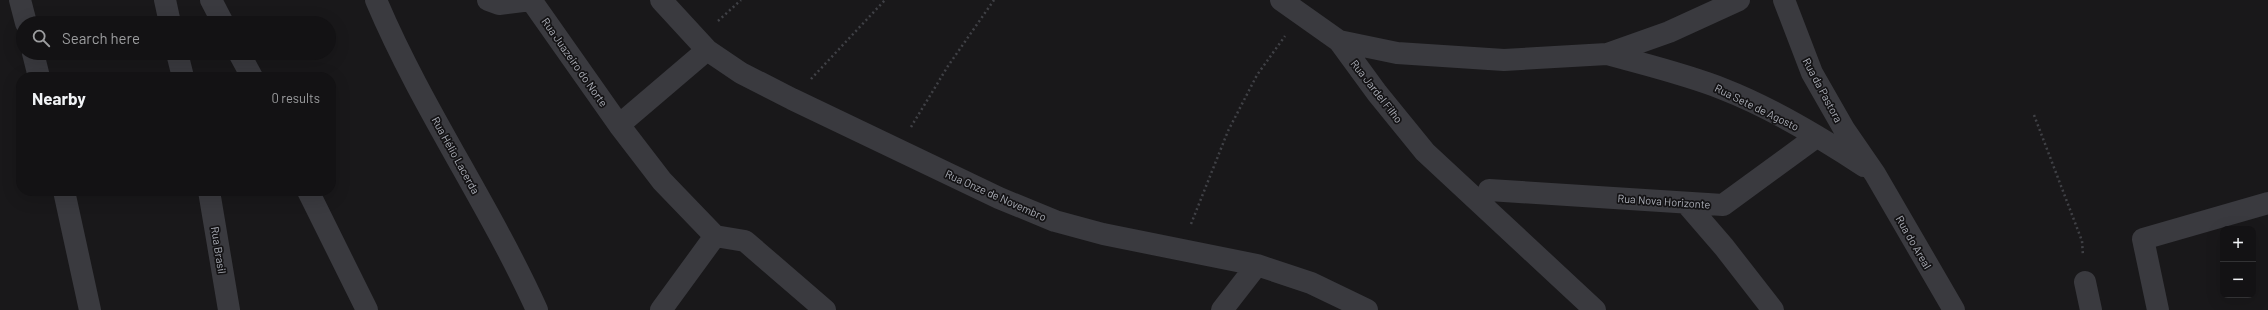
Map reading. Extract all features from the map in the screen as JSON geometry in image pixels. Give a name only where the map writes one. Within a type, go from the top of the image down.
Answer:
[{"type":"street","points":[[20,0],[24,16]]},
{"type":"street","points":[[165,0],[168,16]]},
{"type":"street","points":[[211,0],[219,16]]},
{"type":"street","name":"Rua Hélio Lacerda","points":[[376,0],[394,42],[485,206],[537,310]]},
{"type":"street","points":[[488,0],[499,4],[531,0]]},
{"type":"street","name":"Rua Juazeiro do Norte","points":[[531,0],[619,125],[662,181],[715,236]]},
{"type":"street","name":"Rua Onze de Novembro","points":[[661,0],[706,50],[741,73],[897,150],[999,198],[1056,220],[1103,234],[1257,265],[1311,283],[1368,310]]},
{"type":"street","name":"Rua Jardel Filho","points":[[1281,0],[1339,41],[1377,93],[1425,152],[1595,310]]},
{"type":"street","points":[[1339,41],[1397,53],[1497,60],[1565,58],[1607,54],[1669,32],[1739,0]]},
{"type":"street","name":"Rua da Pastora","points":[[1784,0],[1812,73],[1844,129],[1875,174]]},
{"type":"street","points":[[619,125],[706,50]]},
{"type":"street","name":"Rua Sete de Agosto","points":[[1607,54],[1680,74],[1724,89],[1763,107],[1816,137],[1875,174]]},
{"type":"street","points":[[35,60],[38,72]]},
{"type":"street","points":[[179,60],[182,72]]},
{"type":"street","points":[[243,60],[249,72]]},
{"type":"street","name":"Rua Nova Horizonte","points":[[1489,190],[1723,205],[1816,137]]},
{"type":"street","name":"Rua do Areal","points":[[1875,174],[1954,310]]},
{"type":"street","points":[[65,196],[90,310]]},
{"type":"street","name":"Rua Brasil","points":[[210,196],[229,310]]},
{"type":"street","points":[[311,196],[368,310]]},
{"type":"street","points":[[1686,203],[1724,247],[1773,310]]},
{"type":"street","points":[[2158,310],[2144,239],[2268,203]]},
{"type":"street","points":[[661,310],[715,236],[744,241],[825,310]]},
{"type":"street","points":[[1222,310],[1257,265]]},
{"type":"street","points":[[2085,282],[2091,310]]},
{"type":"path","points":[[792,99],[885,0]]},
{"type":"path","points":[[897,150],[948,66],[994,0]]},
{"type":"path","points":[[1181,249],[1228,131],[1257,75],[1300,14]]},
{"type":"path","points":[[2034,115],[2082,241],[2085,282]]}]
